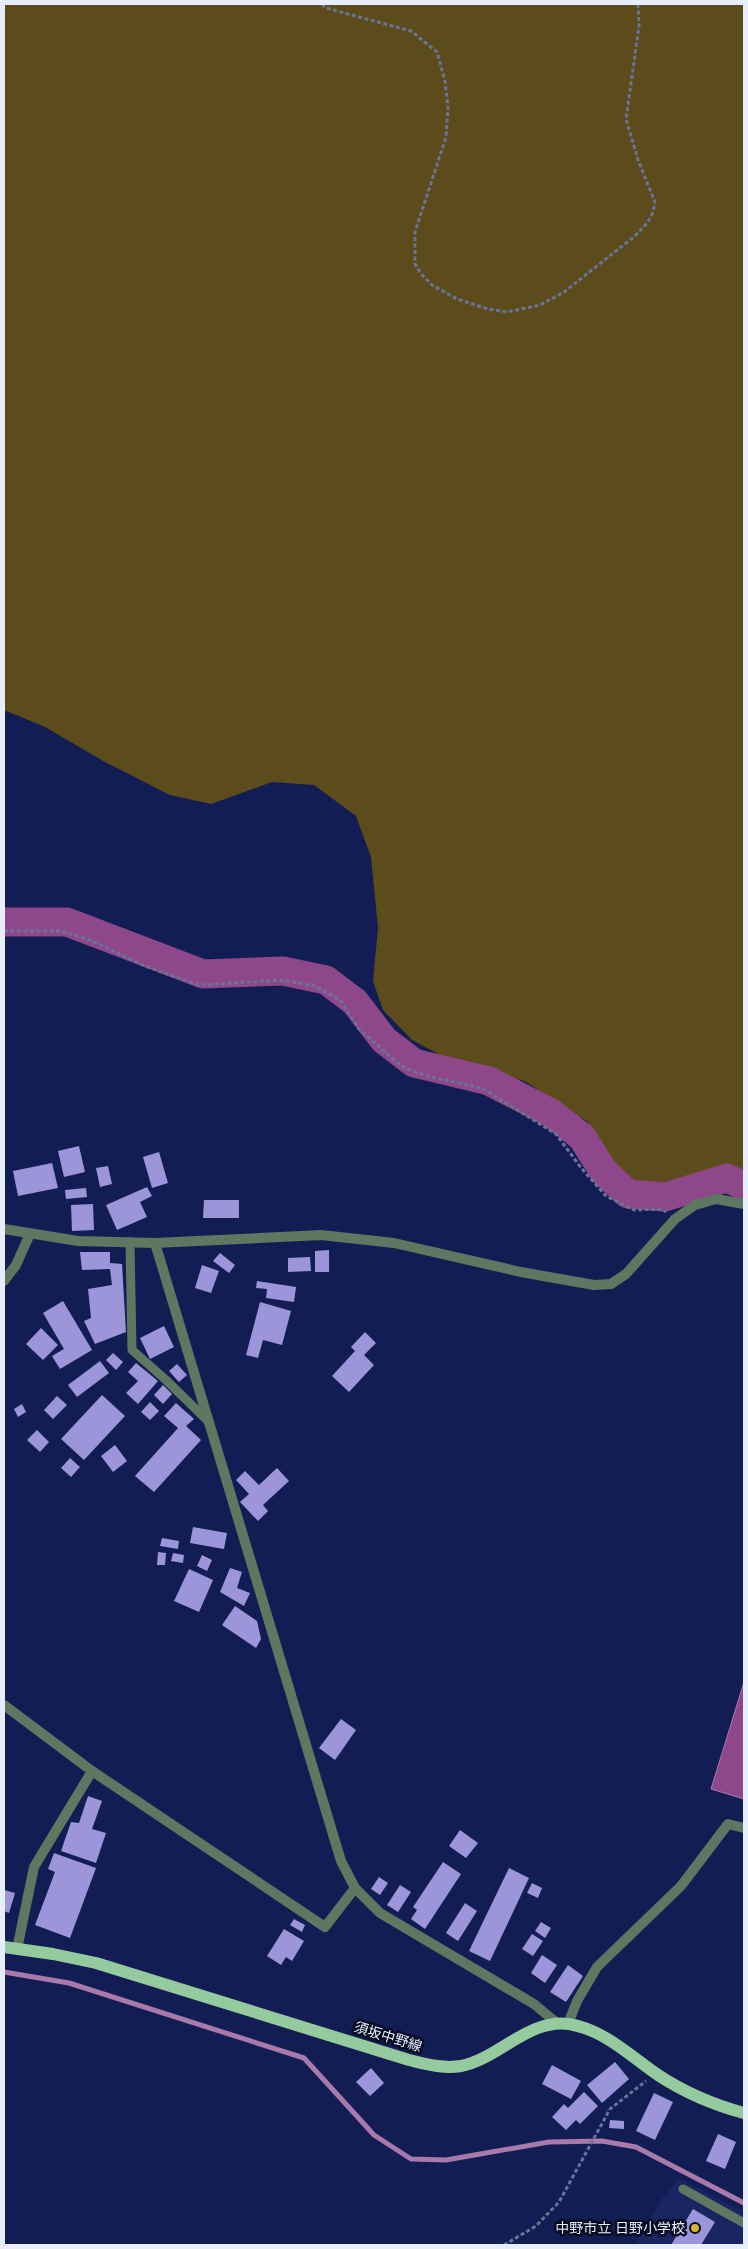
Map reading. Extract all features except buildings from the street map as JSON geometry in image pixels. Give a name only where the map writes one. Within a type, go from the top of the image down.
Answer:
[{"type":"main road","name":"須坂中野線","points":[[10,1948],[96,1963],[408,2060],[435,2066],[455,2066],[476,2062],[530,2032],[563,2024]]},
{"type":"main road","points":[[563,2024],[591,2031],[610,2040],[656,2073],[696,2096],[744,2113]]},
{"type":"street","points":[[4,1229],[78,1241],[155,1243],[322,1235],[394,1243],[521,1272],[594,1285],[611,1284],[626,1274],[675,1219],[695,1205],[716,1199],[744,1204]]},
{"type":"street","points":[[4,1281],[16,1264],[30,1234]]},
{"type":"street","points":[[155,1243],[341,1861],[356,1888],[380,1913],[534,2004],[563,2024],[596,1967],[681,1886],[728,1824],[744,1828]]},
{"type":"street","points":[[4,1705],[92,1771],[325,1927],[356,1888]]},
{"type":"street","points":[[10,1948],[34,1867],[92,1771]]},
{"type":"lane","points":[[130,1242],[132,1350],[209,1422]]},
{"type":"lane","points":[[683,2189],[744,2223]]},
{"type":"path","points":[[322,4],[326,8],[411,31],[437,52],[445,81],[448,108],[446,137],[415,232],[415,264],[421,274],[432,285],[456,299],[488,309],[507,312],[530,309],[564,292],[635,236],[648,222],[653,212],[655,202],[638,160],[626,120],[639,26],[638,4]]},
{"type":"path","points":[[4,931],[61,931],[90,940],[145,966],[199,985],[282,980],[316,986],[340,1000],[359,1029],[401,1066],[426,1076],[482,1088],[556,1134],[582,1169],[606,1196],[634,1210],[662,1210],[675,1219]]},
{"type":"path","points":[[504,2245],[536,2226],[559,2202],[610,2109],[656,2073]]},
{"type":"shaded area","points":[[4,4],[744,4],[744,1175],[731,1168],[663,1185],[633,1186],[612,1165],[588,1122],[526,1082],[475,1064],[440,1055],[412,1040],[383,1010],[373,981],[378,928],[371,857],[356,816],[314,785],[272,782],[211,804],[170,795],[105,762],[45,727],[4,710]]},
{"type":"shaded area","points":[[744,1682],[744,1799],[711,1789]]},
{"type":"shaded area","name":"中野市立 日野小学校","points":[[678,2178],[741,2210],[744,2204],[744,2245],[635,2245],[661,2200]]},
{"type":"waterway","points":[[4,922],[67,922],[203,974],[283,971],[326,980],[355,1002],[384,1040],[414,1063],[489,1081],[551,1113],[582,1137],[604,1172],[628,1194],[665,1197],[727,1178],[744,1186]]},
{"type":"waterway","points":[[4,1972],[69,1983],[304,2058],[374,2135],[411,2159],[446,2160],[549,2142],[602,2141],[636,2147],[744,2203]]},
{"type":"place","name":"中野市立 日野小学校","points":[[695,2228]]}]
